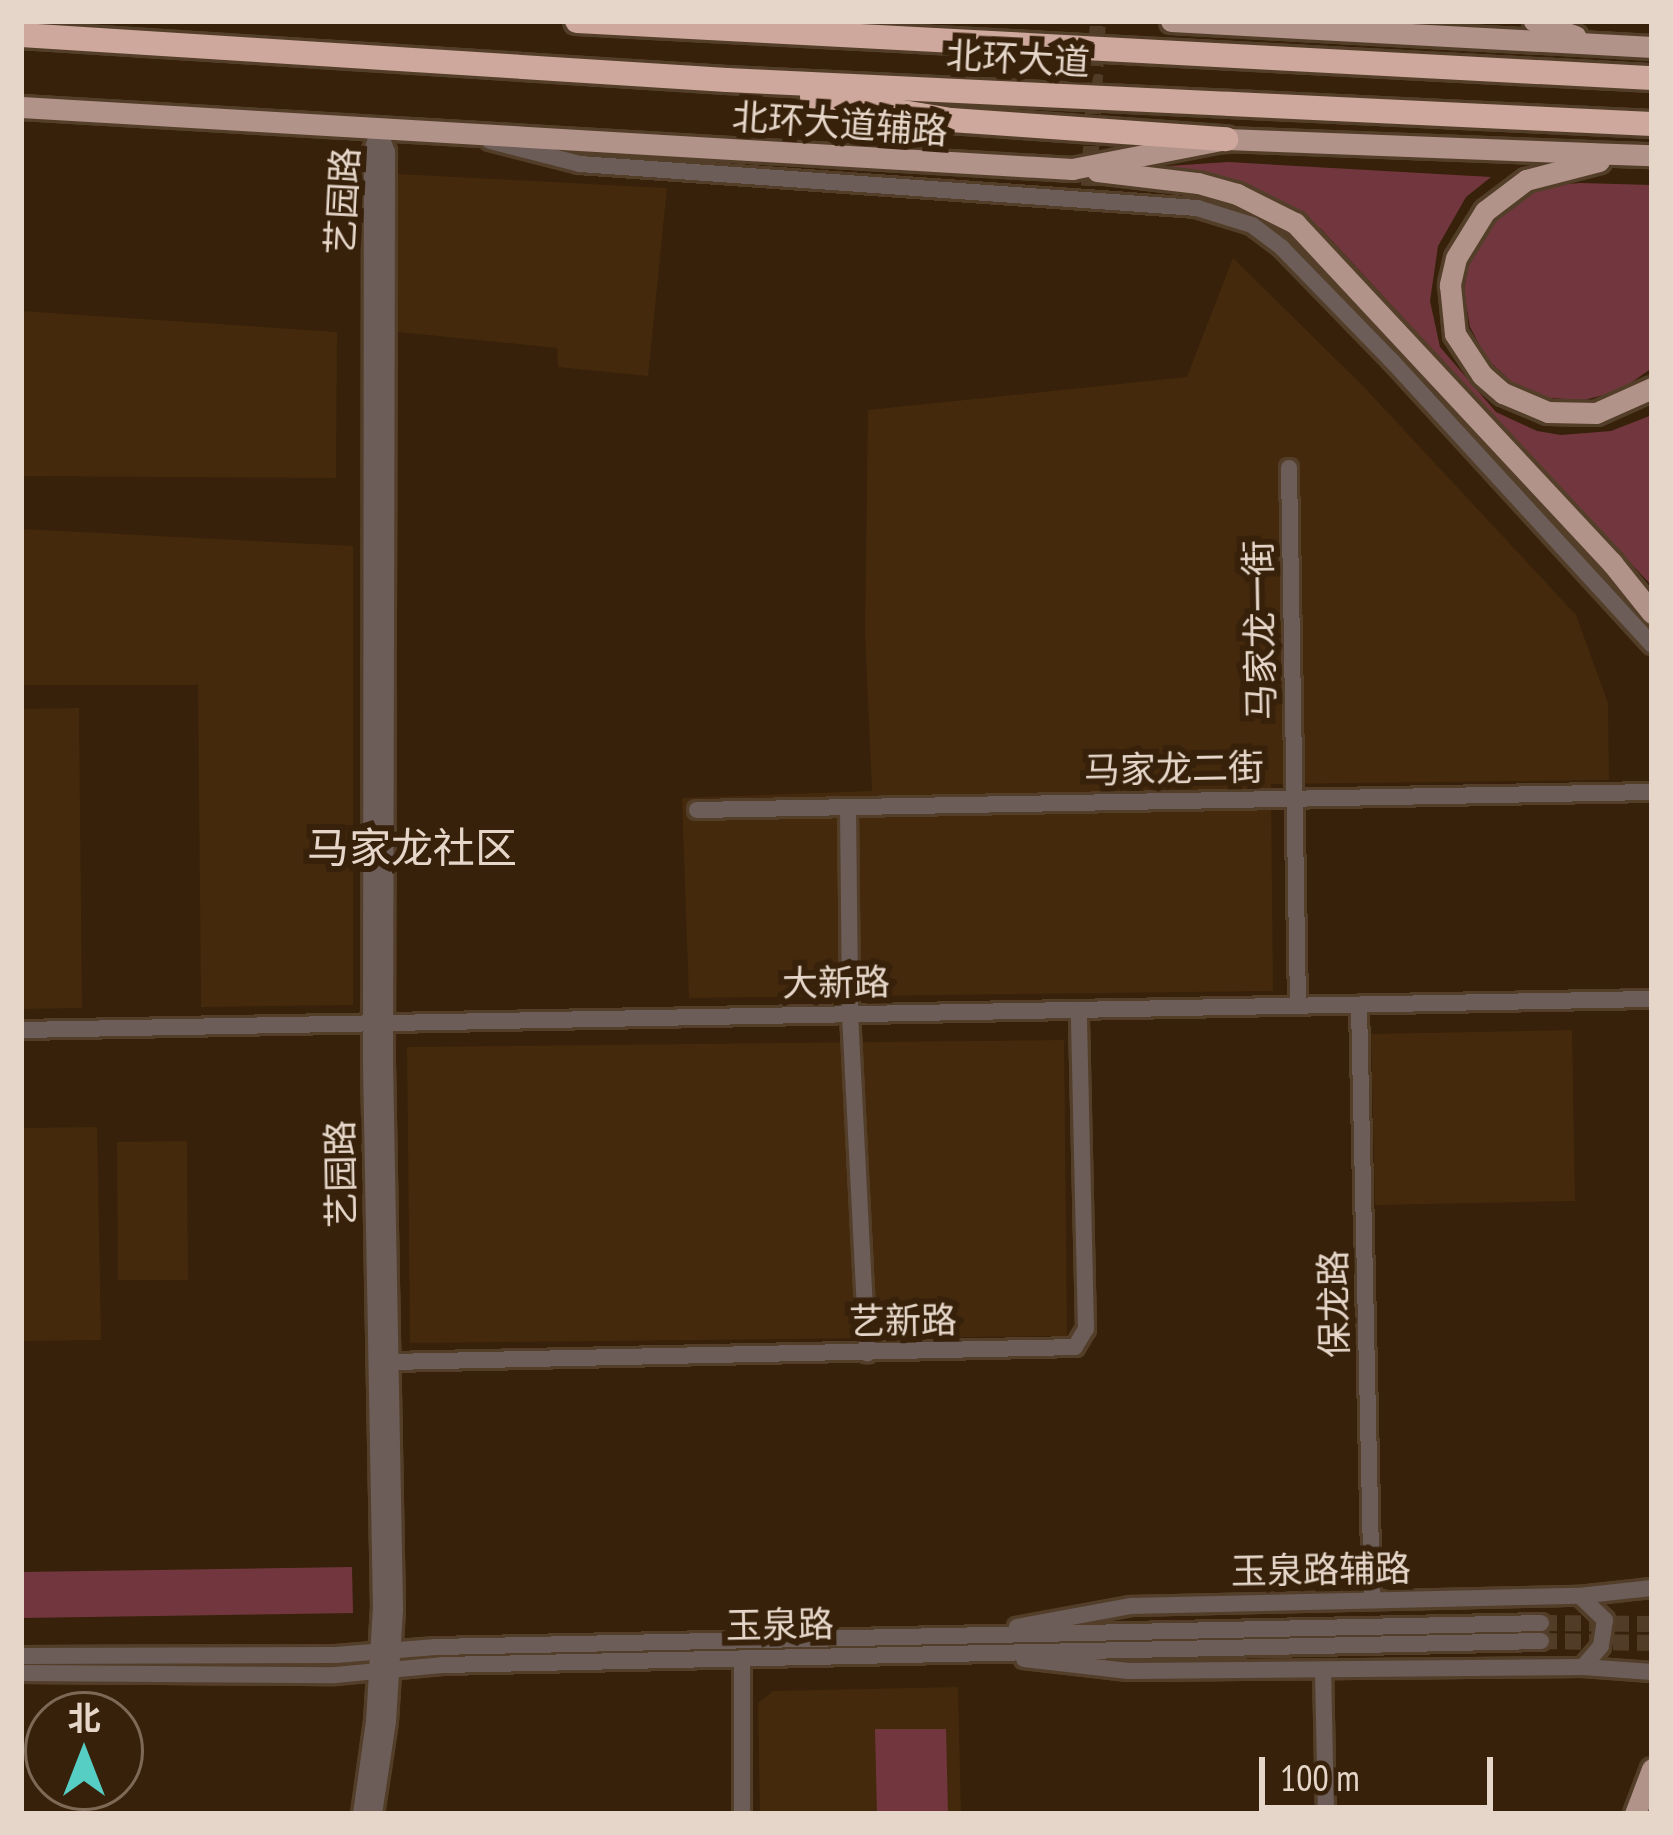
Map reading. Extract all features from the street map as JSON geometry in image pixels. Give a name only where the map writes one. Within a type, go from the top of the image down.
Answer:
[{"type":"highway","name":"北环大道","points":[[577,21],[1652,78]]},
{"type":"highway","name":"北环大道","points":[[21,35],[727,80],[1652,124]]},
{"type":"highway","points":[[727,80],[951,120],[1226,139]]},
{"type":"main road","points":[[1171,21],[1652,47]]},
{"type":"main road","points":[[1534,21],[1610,45]]},
{"type":"main road","name":"北环大道辅路","points":[[21,107],[1072,169],[1226,139],[1652,155]]},
{"type":"main road","points":[[1652,155],[1551,170],[1503,193],[1469,231],[1456,258],[1450,310],[1466,356],[1482,376],[1524,404],[1573,416],[1622,405],[1652,388]]},
{"type":"main road","points":[[1072,169],[1198,183],[1237,194],[1295,223],[1612,563],[1652,613]]},
{"type":"main road","points":[[1635,1814],[1652,1769]]},
{"type":"street","name":"艺园路","points":[[361,1814],[385,1661],[372,151],[379,131]]},
{"type":"street","points":[[466,135],[580,164],[1088,194],[1224,214],[1252,225],[1282,248],[1652,645]]},
{"type":"street","name":"马家龙一街","points":[[1289,469],[1298,1006]]},
{"type":"street","name":"马家龙二街","points":[[697,810],[1652,792]]},
{"type":"street","points":[[848,807],[850,1014],[867,1354]]},
{"type":"street","name":"大新路","points":[[21,1030],[1652,999]]},
{"type":"street","name":"保龙路","points":[[1359,1005],[1372,1600]]},
{"type":"street","name":"艺新路","points":[[390,1362],[1061,1351],[1075,1347],[1084,1336],[1079,1010]]},
{"type":"street","name":"艺园路","points":[[374,1814],[385,1661],[390,1362],[378,1023]]},
{"type":"street","name":"玉泉路辅路","points":[[994,1643],[1070,1614],[1130,1606],[1580,1596],[1652,1588]]},
{"type":"street","points":[[1580,1596],[1604,1620],[1601,1646],[1583,1666]]},
{"type":"street","name":"玉泉路","points":[[21,1673],[994,1643],[1541,1632]]},
{"type":"street","points":[[994,1643],[1091,1670],[1583,1666],[1652,1672]]},
{"type":"street","name":"玉泉路","points":[[21,1656],[385,1661],[742,1658],[994,1643]]},
{"type":"street","points":[[742,1658],[742,1814]]},
{"type":"street","points":[[1323,1670],[1326,1814]]},
{"type":"shaded area","points":[[1228,162],[1491,177],[1466,197],[1438,246],[1430,301],[1440,347],[1496,412],[1537,431],[1561,435],[1611,431],[1652,415],[1652,586],[1321,229],[1251,185],[1168,166]]},
{"type":"shaded area","points":[[398,174],[667,188],[648,376],[558,367],[557,348],[398,332]]},
{"type":"shaded area","points":[[1652,185],[1652,368],[1619,391],[1584,400],[1548,398],[1514,384],[1487,359],[1470,327],[1464,292],[1469,257],[1486,225],[1512,201],[1545,186]]},
{"type":"shaded area","points":[[1233,258],[1364,387],[1576,615],[1608,703],[1609,780],[1271,784],[1273,991],[689,998],[682,798],[872,791],[865,632],[868,410],[1187,377]]},
{"type":"shaded area","points":[[21,311],[337,332],[336,478],[21,476]]},
{"type":"shaded area","points":[[21,529],[353,546],[353,1005],[201,1007],[198,685],[21,685]]},
{"type":"shaded area","points":[[79,708],[82,1008],[21,1009],[21,709]]},
{"type":"shaded area","points":[[1572,1030],[1575,1201],[1375,1205],[1371,1034]]},
{"type":"shaded area","points":[[1064,1040],[1067,1336],[410,1343],[407,1047]]},
{"type":"shaded area","points":[[97,1127],[101,1340],[21,1341],[21,1128]]},
{"type":"shaded area","points":[[187,1141],[188,1280],[118,1280],[117,1142]]},
{"type":"shaded area","points":[[352,1567],[353,1613],[21,1618],[21,1572]]},
{"type":"shaded area","points":[[958,1687],[961,1814],[760,1814],[758,1703],[773,1691]]},
{"type":"shaded area","points":[[875,1729],[946,1729],[948,1814],[877,1814]]},
{"type":"tunnel","points":[[1089,186],[1098,21]]},
{"type":"tunnel","points":[[1541,1623],[1652,1624]]},
{"type":"tunnel","points":[[1541,1641],[1652,1643]]},
{"type":"district","name":"马家龙社区","points":[[412,848]]}]
